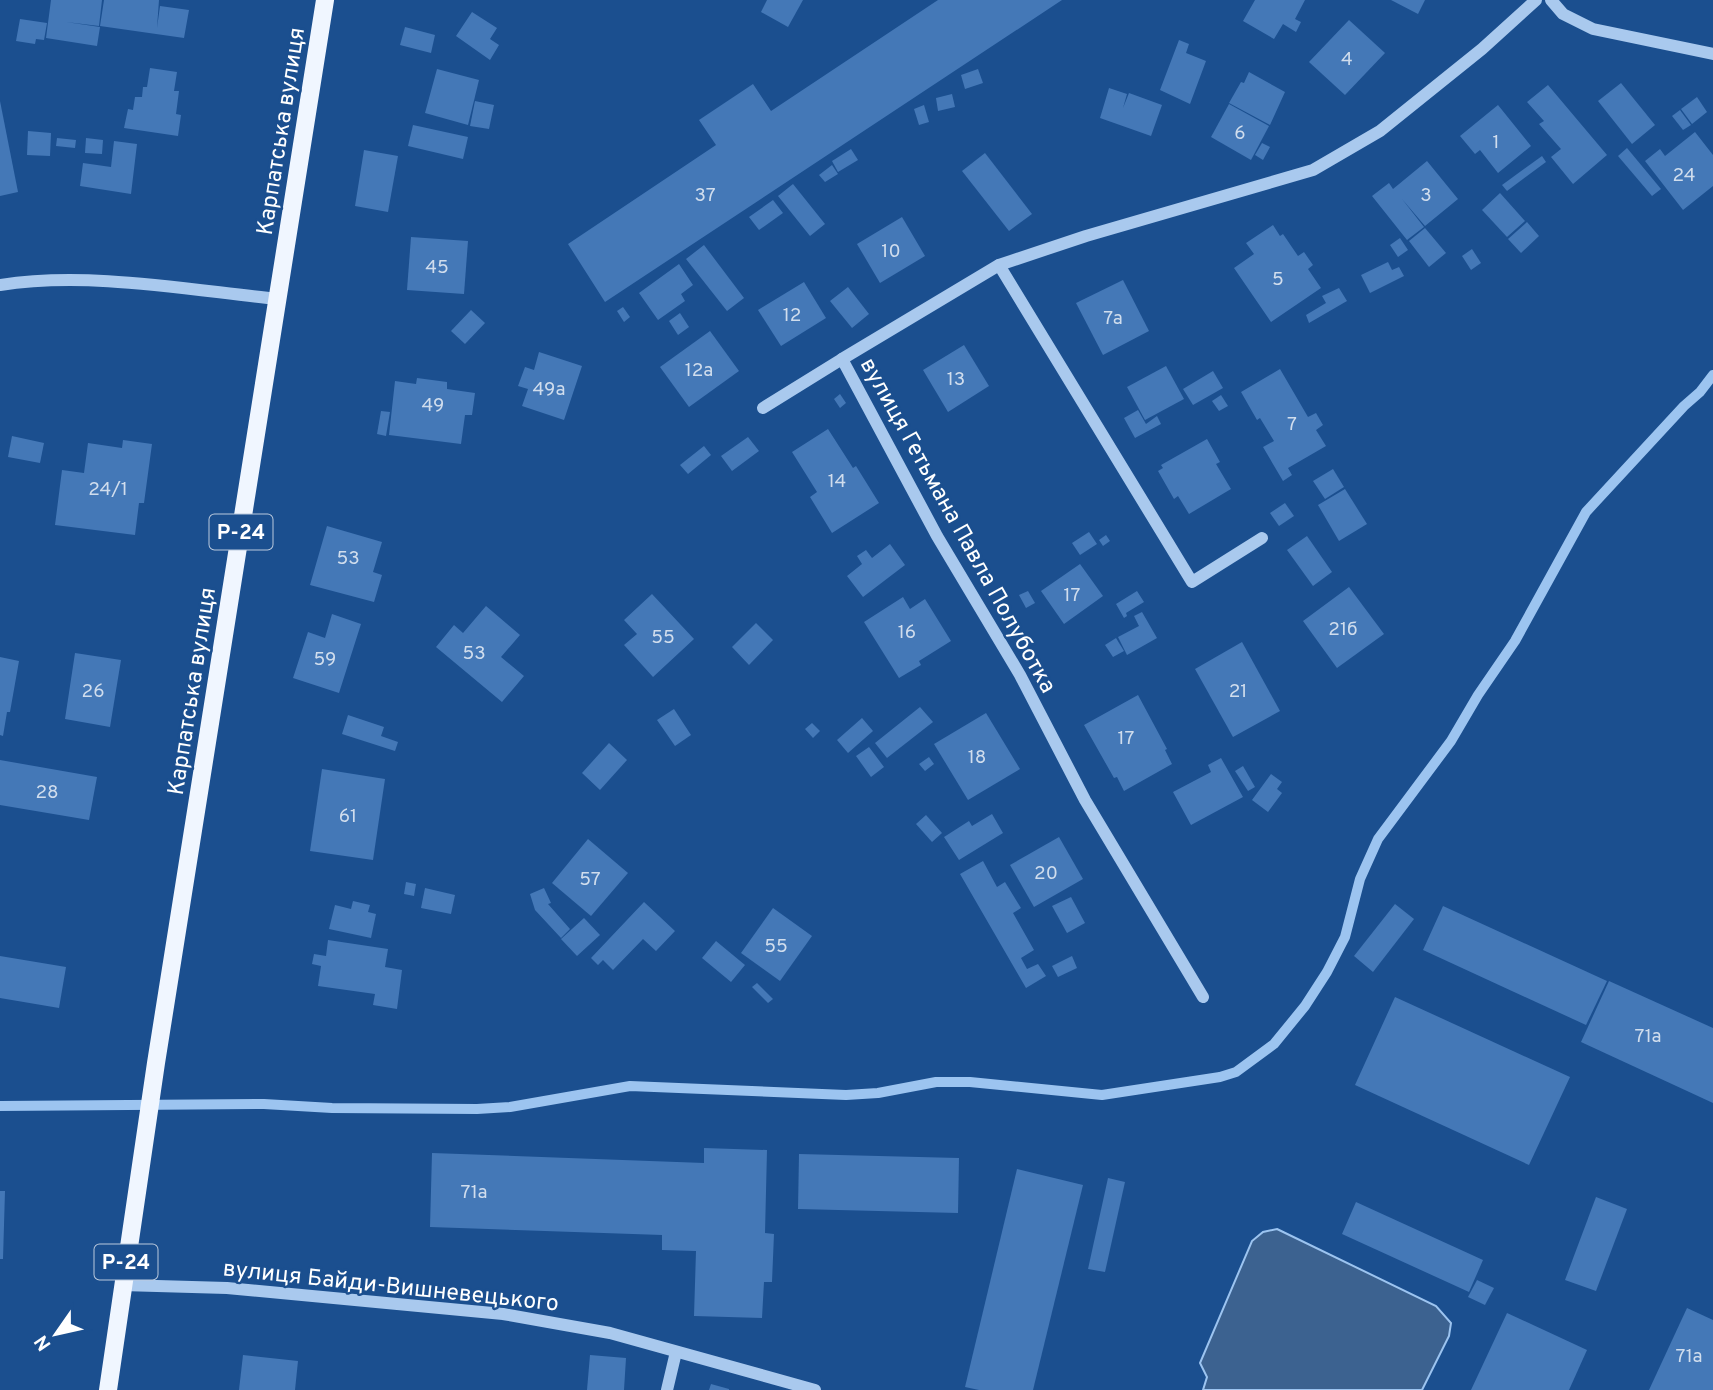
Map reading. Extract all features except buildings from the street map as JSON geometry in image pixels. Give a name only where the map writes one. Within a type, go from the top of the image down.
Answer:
[{"type":"main road","name":"Карпатська вулиця","points":[[108,1390],[156,1063],[325,0]]},
{"type":"street","name":"вулиця Гетьмана Павла Полуботка","points":[[1203,996],[1086,800],[1020,675],[937,536],[842,359],[999,265],[1086,236],[1313,170],[1381,131],[1482,49],[1536,0]]},
{"type":"street","points":[[1551,0],[1563,14],[1593,29],[1713,54]]},
{"type":"street","points":[[999,265],[1192,582],[1262,538]]},
{"type":"street","points":[[0,285],[71,279],[278,299]]},
{"type":"street","points":[[763,408],[842,359]]},
{"type":"street","name":"вулиця Байди-Вишневецького","points":[[122,1285],[227,1288],[503,1314],[610,1333],[815,1390]]},
{"type":"street","points":[[667,1390],[676,1352]]},
{"type":"water","points":[[1277,1229],[1436,1306],[1451,1323],[1449,1336],[1422,1390],[1203,1390],[1207,1377],[1200,1363],[1252,1241],[1263,1232]]},
{"type":"waterway","points":[[0,1106],[264,1104],[332,1108],[477,1109],[510,1107],[630,1086],[846,1095],[878,1093],[936,1082],[970,1082],[1102,1095],[1220,1077],[1236,1072],[1274,1044],[1305,1006],[1327,972],[1345,937],[1360,879],[1378,839],[1451,741],[1515,641],[1586,512],[1713,375]]}]
